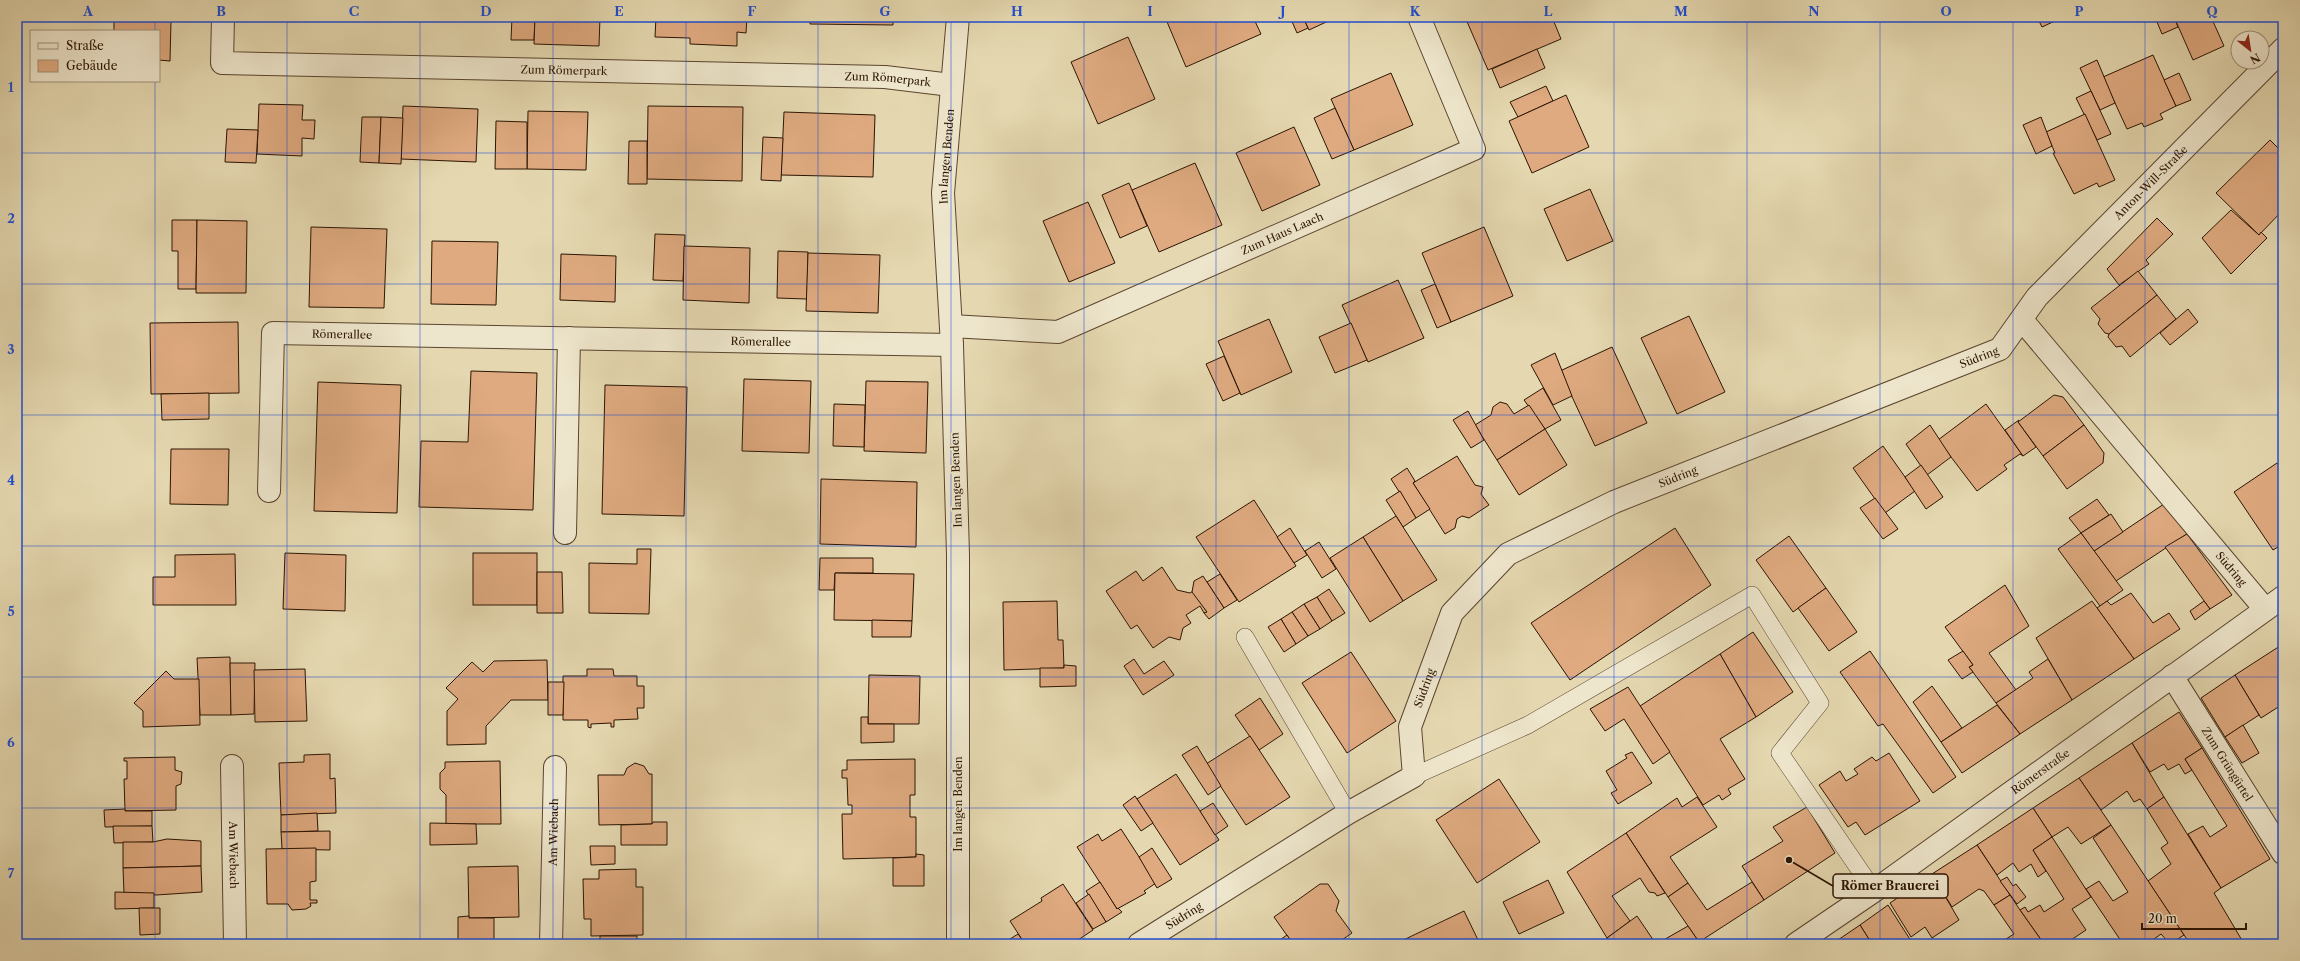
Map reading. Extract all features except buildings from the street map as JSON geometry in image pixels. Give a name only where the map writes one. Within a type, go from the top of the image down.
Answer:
[{"type":"street","name":"Zum Römerpark","points":[[223,17],[222,62],[885,77],[951,85]]},
{"type":"street","name":"Im langen Benden","points":[[958,17],[951,85],[943,193],[952,336],[958,555],[958,944]]},
{"type":"street","name":"Zum Haus Laach","points":[[952,336],[1058,332],[1474,149],[1419,17]]},
{"type":"street","name":"Anton-Will-Straße","points":[[2022,320],[2037,297],[2283,49]]},
{"type":"street","name":"Südring","points":[[1139,944],[1348,813],[1414,776],[1410,727],[1452,613],[1508,554],[1614,502],[2000,348],[2022,320],[2265,609]]},
{"type":"street","name":"Römerallee","points":[[269,491],[273,333],[569,338],[952,336]]},
{"type":"street","points":[[565,533],[569,338]]},
{"type":"street","name":"Römerstraße","points":[[1796,944],[1874,891],[2283,596]]},
{"type":"street","name":"Zum Grüngürtel","points":[[2172,676],[2283,853]]},
{"type":"street","name":"Am Wiebach","points":[[232,766],[235,944]]},
{"type":"street","name":"Am Wiebach","points":[[551,944],[554,767]]},
{"type":"lane","points":[[1414,776],[1528,725],[1752,595],[1820,703],[1780,753],[1874,891]]},
{"type":"lane","points":[[1245,637],[1348,813]]},
{"type":"place","name":"Römer Brauerei","points":[[1789,860]]}]
